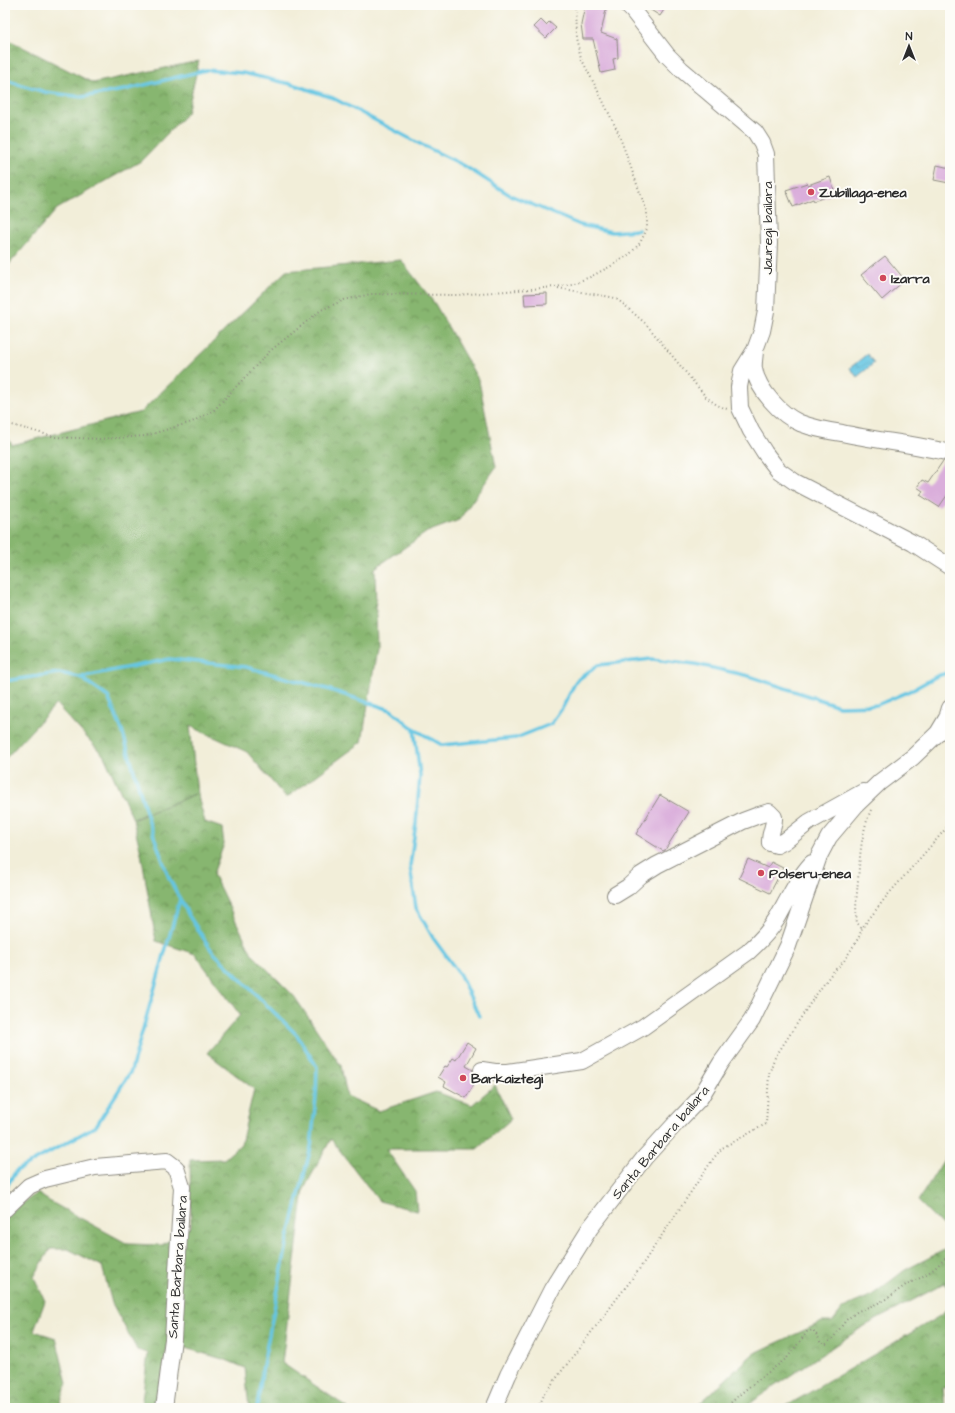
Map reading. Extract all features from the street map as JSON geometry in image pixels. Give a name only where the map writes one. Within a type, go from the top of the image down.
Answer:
[{"type":"street","name":"Jauregi bailara","points":[[627,5],[667,54],[682,69],[755,132],[762,143],[766,154],[768,229],[766,312],[762,331],[755,350],[742,371],[739,387],[740,408],[751,431],[778,470],[795,482],[913,543],[950,567]]},
{"type":"street","points":[[755,350],[754,368],[758,382],[777,407],[799,422],[819,429],[935,449],[950,453]]},
{"type":"street","name":"Santa Barbara bailara","points":[[494,1408],[508,1375],[552,1289],[590,1228],[645,1157],[700,1098],[721,1063],[752,1020],[788,946],[818,856],[829,837],[856,805],[880,782],[913,756],[938,733],[950,708]]},
{"type":"street","points":[[615,895],[657,865],[742,821],[759,814],[769,812],[774,817],[774,822],[769,835],[770,843],[777,846],[809,822],[880,782]]},
{"type":"street","points":[[482,1070],[508,1072],[582,1061],[643,1027],[748,952],[762,939],[776,920],[807,868],[818,856]]},
{"type":"street","name":"Santa Barbara bailara","points":[[5,1209],[29,1186],[45,1179],[95,1167],[167,1161],[176,1168],[182,1186],[173,1339],[164,1408]]},
{"type":"path","points":[[5,423],[55,436],[101,439],[145,436],[192,422],[214,410],[270,350],[321,310],[344,300],[371,294],[457,295],[555,288],[572,284],[611,266],[630,254],[640,243],[647,229],[647,212],[618,132],[581,58],[576,38],[575,5]]},
{"type":"path","points":[[555,288],[615,298],[646,324],[706,397],[724,408],[741,411]]},
{"type":"path","points":[[862,928],[856,923],[861,845],[863,831],[873,805]]},
{"type":"path","points":[[538,1408],[545,1393],[638,1271],[722,1148],[766,1124],[768,1074],[774,1059],[832,973],[844,961],[859,937],[862,928],[886,897],[950,824]]},
{"type":"path","points":[[725,1408],[745,1390],[787,1358],[807,1332],[813,1330],[821,1344],[826,1344],[833,1338],[846,1320],[858,1311],[888,1298],[907,1284],[934,1269],[950,1254]]},
{"type":"green space","points":[[5,38],[93,83],[199,61],[187,113],[141,161],[57,209],[5,269]]},
{"type":"green space","points":[[401,260],[435,304],[479,381],[496,467],[459,520],[427,532],[375,568],[377,648],[362,742],[286,798],[247,752],[190,726],[197,793],[205,822],[222,828],[224,844],[213,874],[252,954],[294,996],[341,1066],[347,1096],[379,1111],[436,1092],[472,1105],[495,1085],[511,1119],[477,1149],[386,1149],[415,1191],[417,1211],[379,1201],[331,1139],[304,1189],[282,1363],[348,1408],[249,1408],[245,1368],[226,1360],[168,1343],[157,1408],[141,1408],[148,1353],[137,1350],[112,1303],[102,1266],[68,1249],[50,1249],[34,1277],[45,1301],[34,1331],[56,1338],[67,1383],[59,1408],[5,1408],[5,1214],[15,1209],[37,1193],[128,1244],[162,1245],[191,1226],[190,1160],[224,1159],[241,1144],[254,1089],[207,1053],[240,1015],[195,954],[156,941],[141,853],[133,820],[195,794],[133,819],[104,756],[56,704],[5,759],[5,432],[12,445],[141,412],[286,271]]},
{"type":"green space","points":[[950,1150],[950,1233],[918,1201]]},
{"type":"green space","points":[[950,1247],[950,1290],[945,1283],[861,1328],[760,1396],[745,1408],[695,1408],[753,1354],[822,1322],[832,1322],[843,1308],[872,1295],[905,1270]]},
{"type":"green space","points":[[950,1303],[950,1386],[943,1388],[944,1408],[783,1408],[943,1314]]},
{"type":"water","points":[[867,354],[874,363],[857,377],[850,368]]},
{"type":"building","points":[[585,5],[607,5],[601,33],[617,39],[618,58],[613,59],[615,70],[601,73],[593,39],[583,39],[581,24]]},
{"type":"building","points":[[643,5],[667,5],[660,16]]},
{"type":"building","points":[[541,20],[546,25],[549,22],[556,28],[546,38],[534,27]]},
{"type":"building","points":[[937,165],[950,168],[949,183],[934,180]]},
{"type":"building","name":"Zubillaga-enea","points":[[830,177],[835,193],[814,201],[813,199],[793,207],[786,190],[807,183],[808,185]]},
{"type":"building","name":"Izarra","points":[[885,256],[905,280],[882,300],[861,275]]},
{"type":"building","points":[[547,293],[547,304],[525,305],[524,294]]},
{"type":"building","points":[[943,461],[950,462],[950,491],[939,507],[920,495],[923,491],[917,487],[922,480],[928,483]]},
{"type":"building","points":[[660,795],[689,812],[663,851],[636,834]]},
{"type":"building","name":"Polseru-enea","points":[[748,859],[768,868],[771,862],[783,868],[770,893],[739,878]]},
{"type":"building","points":[[467,1042],[476,1048],[466,1066],[473,1070],[473,1074],[478,1078],[466,1098],[444,1086],[446,1082],[438,1077],[445,1066],[447,1067],[453,1058],[456,1060]]},
{"type":"waterway","points":[[5,80],[45,92],[82,97],[124,90],[206,70],[243,73],[295,85],[333,98],[463,165],[510,195],[580,225],[612,232],[638,230]]},
{"type":"waterway","points":[[80,677],[170,659],[246,667],[327,689],[391,710],[414,729],[420,775],[416,823],[410,866],[416,908],[433,938],[460,975],[479,1016]]},
{"type":"waterway","points":[[414,729],[442,745],[516,738],[551,724],[563,707],[576,681],[598,665],[652,659],[695,664],[749,676],[839,706],[877,705],[912,690],[937,676],[950,672]]},
{"type":"waterway","points":[[5,681],[59,673],[80,677],[108,697],[122,730],[149,822],[169,878],[189,916],[212,951],[297,1035],[317,1067],[316,1097],[311,1147],[288,1239],[263,1365],[257,1408]]},
{"type":"waterway","points":[[5,1189],[16,1171],[96,1126],[131,1071],[180,899]]},
{"type":"place","name":"Zubillaga-enea","points":[[811,192]]},
{"type":"place","name":"Izarra","points":[[883,278]]},
{"type":"place","name":"Polseru-enea","points":[[761,873]]},
{"type":"place","name":"Barkaiztegi","points":[[463,1078]]}]
